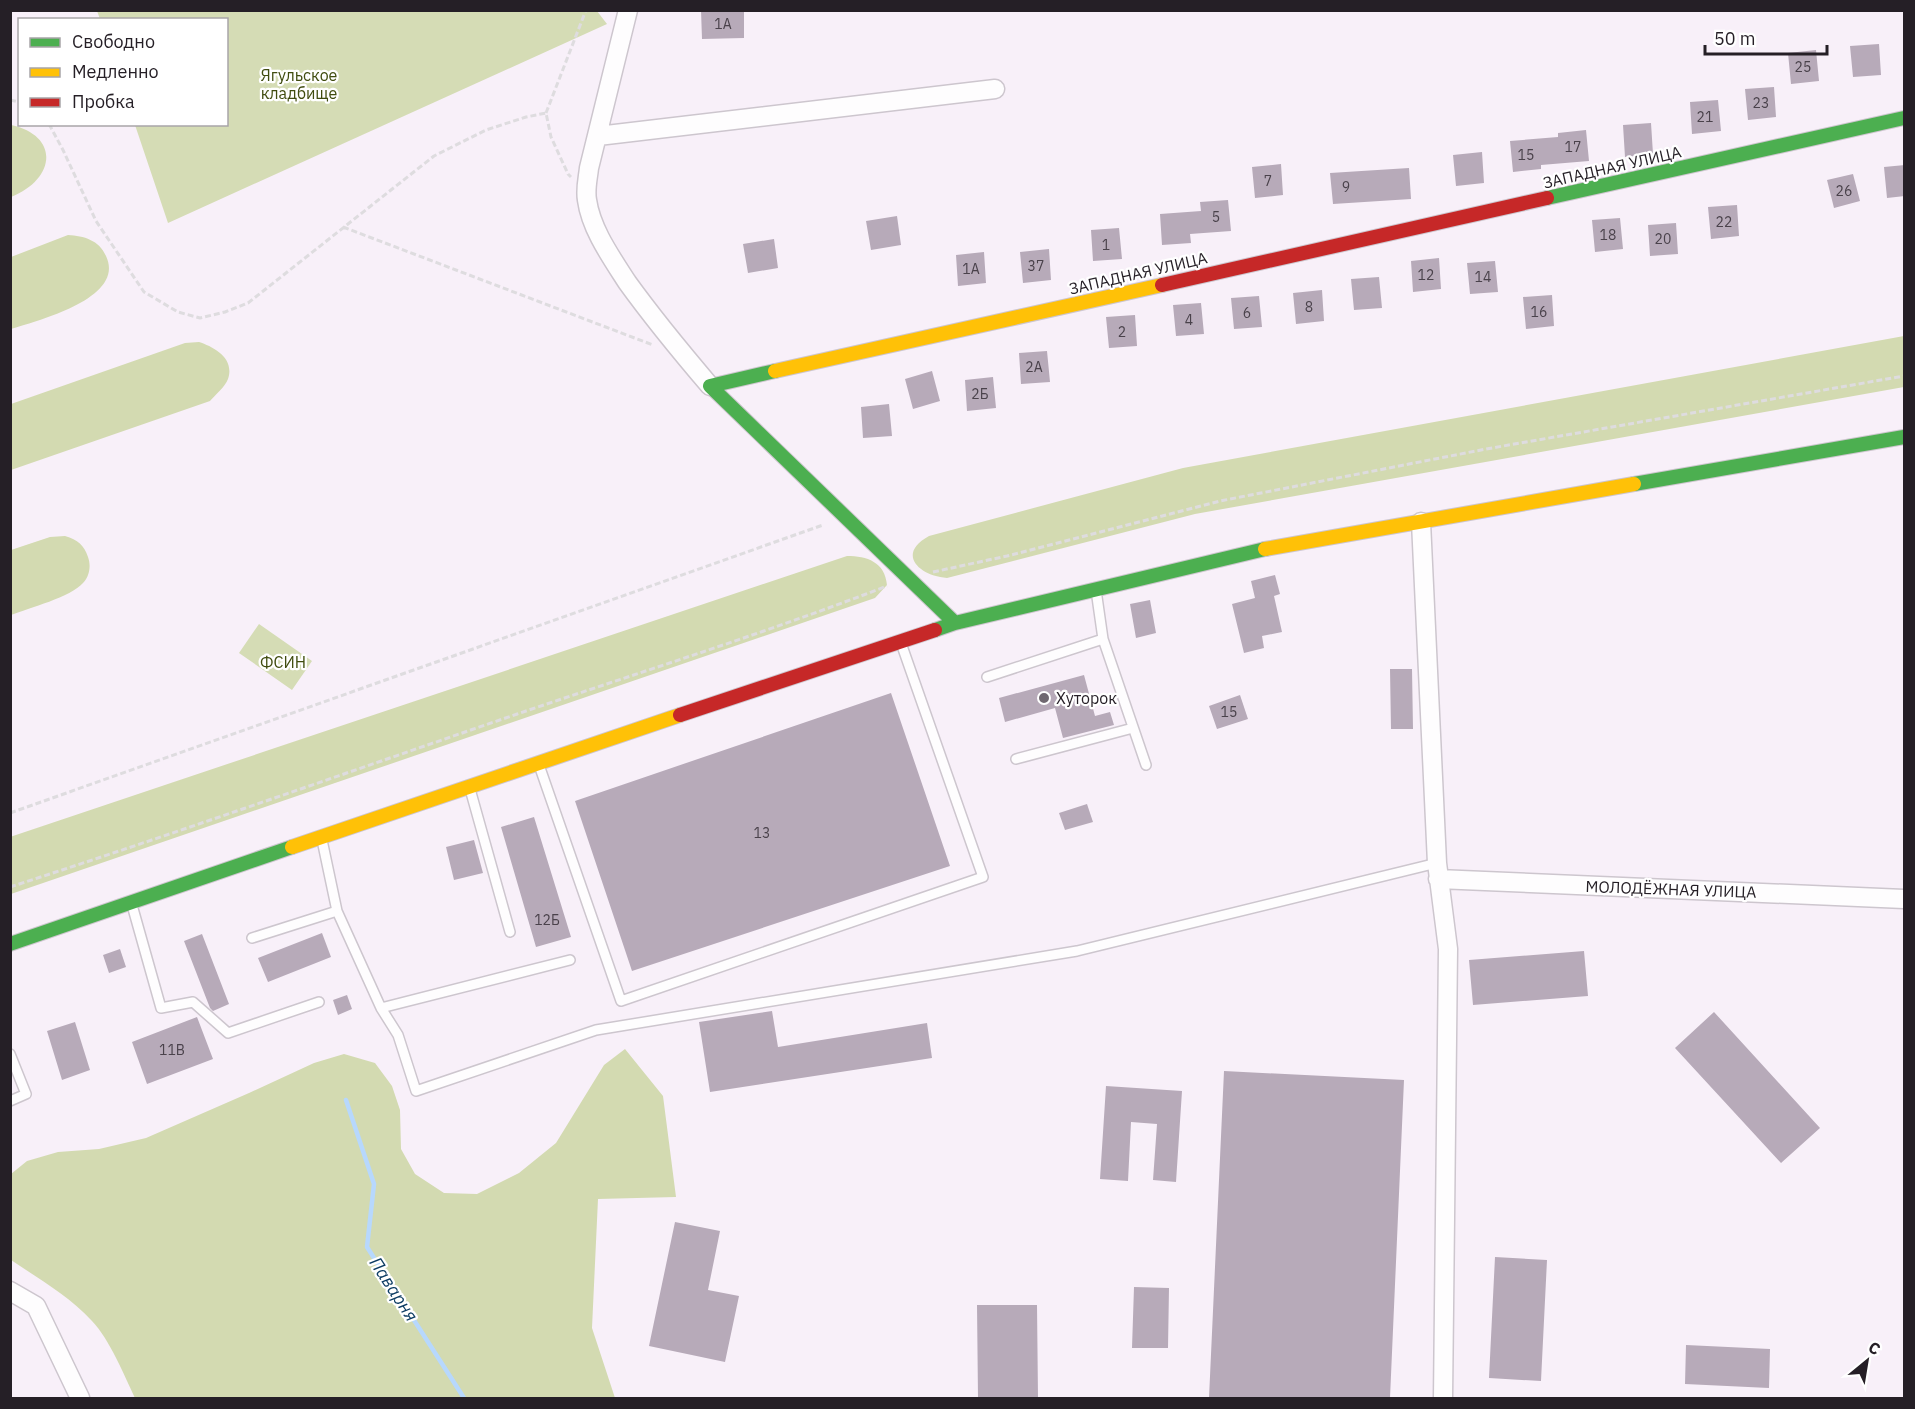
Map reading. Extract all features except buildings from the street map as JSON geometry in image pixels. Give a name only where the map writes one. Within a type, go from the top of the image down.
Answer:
[{"type":"street","points":[[628,10],[589,168],[586,190],[593,221],[610,257],[653,319],[710,386],[955,623]]},
{"type":"street","points":[[598,136],[995,89]]},
{"type":"street","name":"ЗАПАДНАЯ УЛИЦА","points":[[710,386],[1905,118]]},
{"type":"street","points":[[10,944],[955,623],[1257,550],[1905,437]]},
{"type":"street","points":[[1421,522],[1437,871],[1448,949],[1443,1398]]},
{"type":"street","name":"МОЛОДЁЖНАЯ УЛИЦА","points":[[1437,871],[1905,899]]},
{"type":"street","points":[[10,1291],[36,1306],[80,1398]]},
{"type":"lane","points":[[1096,588],[1103,639],[1146,765]]},
{"type":"lane","points":[[987,677],[1103,639]]},
{"type":"lane","points":[[538,763],[621,1001],[983,877],[900,641]]},
{"type":"lane","points":[[1016,759],[1133,728]]},
{"type":"lane","points":[[469,787],[510,932]]},
{"type":"lane","points":[[321,837],[337,911],[381,1008],[398,1035],[416,1091],[596,1030],[1077,951],[1437,871]]},
{"type":"lane","points":[[131,903],[161,1008],[193,1002],[228,1033],[319,1002]]},
{"type":"lane","points":[[252,938],[337,911]]},
{"type":"lane","points":[[381,1008],[570,960]]},
{"type":"lane","points":[[10,1054],[26,1094],[10,1101]]},
{"type":"path","points":[[586,10],[546,113],[551,137],[568,174],[586,190]]},
{"type":"path","points":[[50,126],[96,221],[144,292],[177,312],[200,318],[248,303],[434,156],[486,130],[546,113]]},
{"type":"path","points":[[344,227],[653,345]]},
{"type":"path","points":[[10,813],[846,517]]},
{"type":"green space","name":"Ягульское кладбище","points":[[97,11],[597,11],[607,24],[168,223],[135,126],[228,126],[228,18],[100,18]]},
{"type":"green space","points":[[11,125],[38,138],[45,148],[46,159],[44,170],[37,180],[11,197]]},
{"type":"green space","points":[[68,235],[90,240],[103,251],[109,271],[104,284],[76,305],[11,329],[11,257]]},
{"type":"green space","points":[[1904,336],[1904,387],[1195,514],[947,578],[920,569],[913,557],[914,550],[919,543],[929,536],[1183,468]]},
{"type":"green space","points":[[199,342],[217,350],[229,365],[227,382],[210,401],[11,470],[11,404],[185,343]]},
{"type":"green space","points":[[65,536],[74,539],[86,553],[90,567],[85,580],[69,593],[11,615],[11,550],[50,537]]},
{"type":"green space","points":[[847,556],[868,559],[883,571],[887,585],[875,598],[11,894],[10,837]]},
{"type":"green space","name":"ФСИН","points":[[259,624],[312,661],[292,690],[239,653]]},
{"type":"green space","points":[[625,1049],[663,1096],[676,1197],[598,1199],[592,1328],[615,1398],[135,1398],[111,1348],[92,1321],[64,1296],[11,1260],[11,1174],[27,1161],[58,1152],[99,1149],[146,1138],[314,1063],[344,1054],[375,1063],[392,1086],[400,1110],[401,1149],[415,1174],[444,1193],[477,1194],[519,1173],[556,1143],[604,1065]]},
{"type":"waterway","name":"Паварня","points":[[346,1100],[374,1184],[367,1247],[464,1398]]},
{"type":"traffic: fast","points":[[1547,198],[1904,118]]},
{"type":"traffic: fast","points":[[775,371],[710,386],[955,623]]},
{"type":"traffic: fast","points":[[1634,484],[1904,437]]},
{"type":"traffic: fast","points":[[935,630],[955,623],[1265,549]]},
{"type":"traffic: fast","points":[[10,944],[292,847]]},
{"type":"traffic: slow","points":[[775,371],[1162,285]]},
{"type":"traffic: slow","points":[[1265,549],[1634,484]]},
{"type":"traffic: slow","points":[[292,847],[680,715]]},
{"type":"traffic: jam","points":[[1162,285],[1547,198]]},
{"type":"traffic: jam","points":[[680,715],[935,630]]},
{"type":"place","name":"Хуторок","points":[[1044,698]]}]
